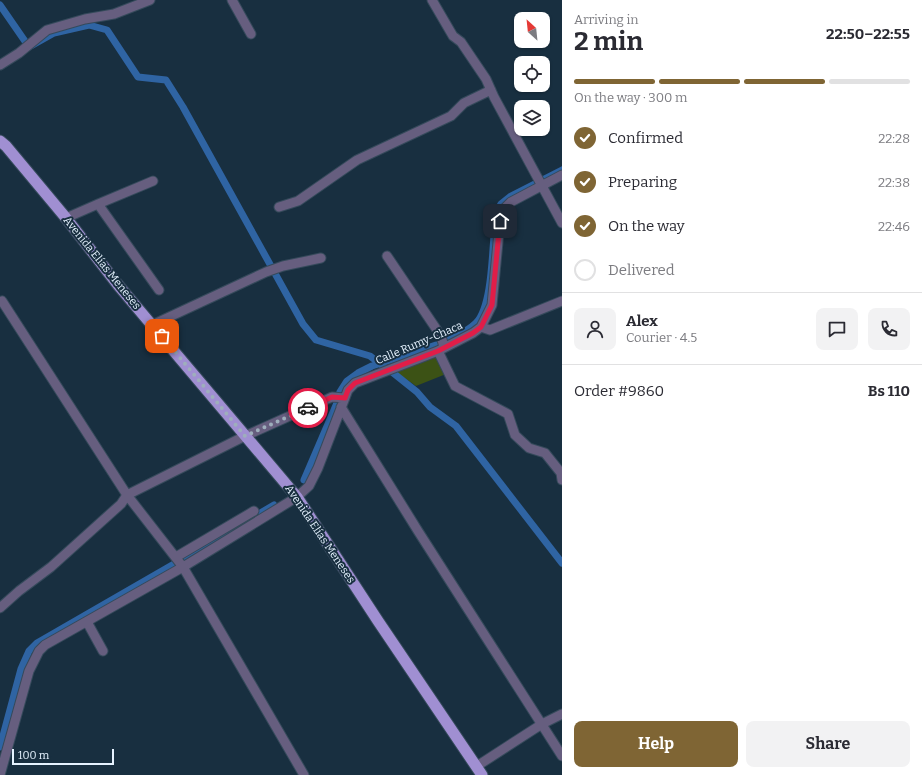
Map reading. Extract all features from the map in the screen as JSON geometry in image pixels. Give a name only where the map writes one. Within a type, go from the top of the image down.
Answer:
[{"type":"main road","name":"Avenida Elías Meneses","points":[[0,141],[6,146],[66,218],[118,285],[297,497],[383,628],[480,771]]},
{"type":"street","points":[[0,65],[19,53],[47,30],[85,19],[114,14],[150,0]]},
{"type":"street","points":[[232,0],[251,34]]},
{"type":"street","points":[[432,0],[453,36],[461,42],[486,79],[539,182],[562,223]]},
{"type":"street","points":[[279,207],[298,201],[357,160],[451,116],[464,103],[491,90]]},
{"type":"street","points":[[562,175],[539,182],[511,202],[504,209],[500,221],[492,305],[481,327],[490,330],[562,301]]},
{"type":"street","points":[[66,218],[153,181]]},
{"type":"street","points":[[98,204],[159,290]]},
{"type":"street","points":[[387,256],[441,336],[441,349],[455,386],[508,414],[515,435],[529,448],[545,454],[560,469],[562,480]]},
{"type":"street","points":[[152,325],[266,272],[283,266],[321,258]]},
{"type":"street","points":[[0,302],[2,301],[127,495],[183,567],[304,775]]},
{"type":"street","name":"Calle Rumy-Chaca","points":[[0,775],[28,671],[39,651],[45,645],[183,567],[297,497],[309,486],[318,468],[348,390],[355,383],[441,349],[473,333],[481,327]]},
{"type":"street","points":[[0,608],[19,591],[51,567],[121,504],[127,495],[245,436],[332,397],[345,398]]},
{"type":"street","points":[[341,407],[422,538],[562,756]]},
{"type":"street","points":[[176,557],[254,511]]},
{"type":"street","points":[[87,622],[103,651]]},
{"type":"street","points":[[480,771],[542,724],[562,714]]},
{"type":"green space","points":[[436,354],[446,374],[416,386],[395,371]]},
{"type":"waterway","points":[[0,5],[29,47],[54,33],[89,25],[107,30],[138,77],[166,80],[183,107],[303,324],[316,340],[370,356],[384,367]]},
{"type":"waterway","points":[[447,341],[470,328],[476,323],[482,314],[489,287],[496,213],[501,204],[511,196],[562,170]]},
{"type":"waterway","points":[[340,392],[347,381],[358,373],[372,366],[436,345]]},
{"type":"waterway","points":[[392,372],[417,392],[430,407],[456,426],[562,563]]},
{"type":"waterway","points":[[304,480],[337,403]]},
{"type":"waterway","points":[[184,558],[274,505]]},
{"type":"waterway","points":[[0,747],[21,669],[29,651],[37,643],[174,564]]},
{"type":"way so far","points":[[162,336],[245,436],[308,408]]},
{"type":"route","points":[[308,408],[332,397],[345,398],[348,390],[355,383],[438,351],[473,333],[481,327],[492,305],[500,221]]}]
